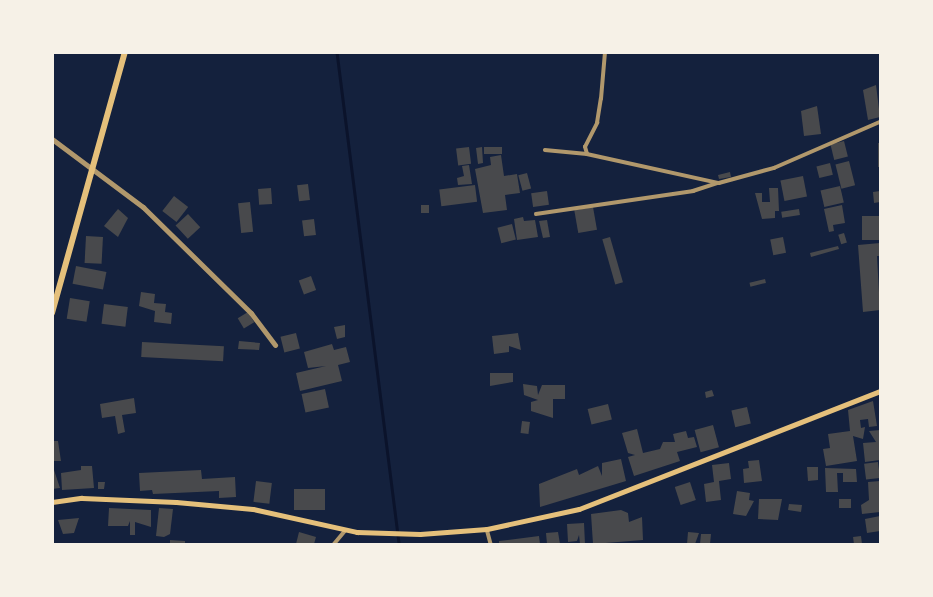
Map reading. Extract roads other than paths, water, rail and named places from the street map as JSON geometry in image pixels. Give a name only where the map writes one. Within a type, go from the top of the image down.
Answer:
[{"type":"main road","points":[[52,313],[125,52]]},
{"type":"main road","points":[[52,502],[82,498],[176,502],[253,509],[347,529],[420,534],[487,529],[579,509],[880,391]]},
{"type":"street","points":[[587,154],[585,147],[597,123],[605,52]]},
{"type":"street","points":[[536,214],[693,191],[774,168],[880,122]]},
{"type":"street","points":[[52,139],[94,168],[202,263],[275,345]]},
{"type":"street","points":[[545,150],[587,154],[719,183]]},
{"type":"street","points":[[334,544],[347,529]]},
{"type":"street","points":[[487,529],[491,544]]},
{"type":"waterway","points":[[337,52],[399,544]]}]
